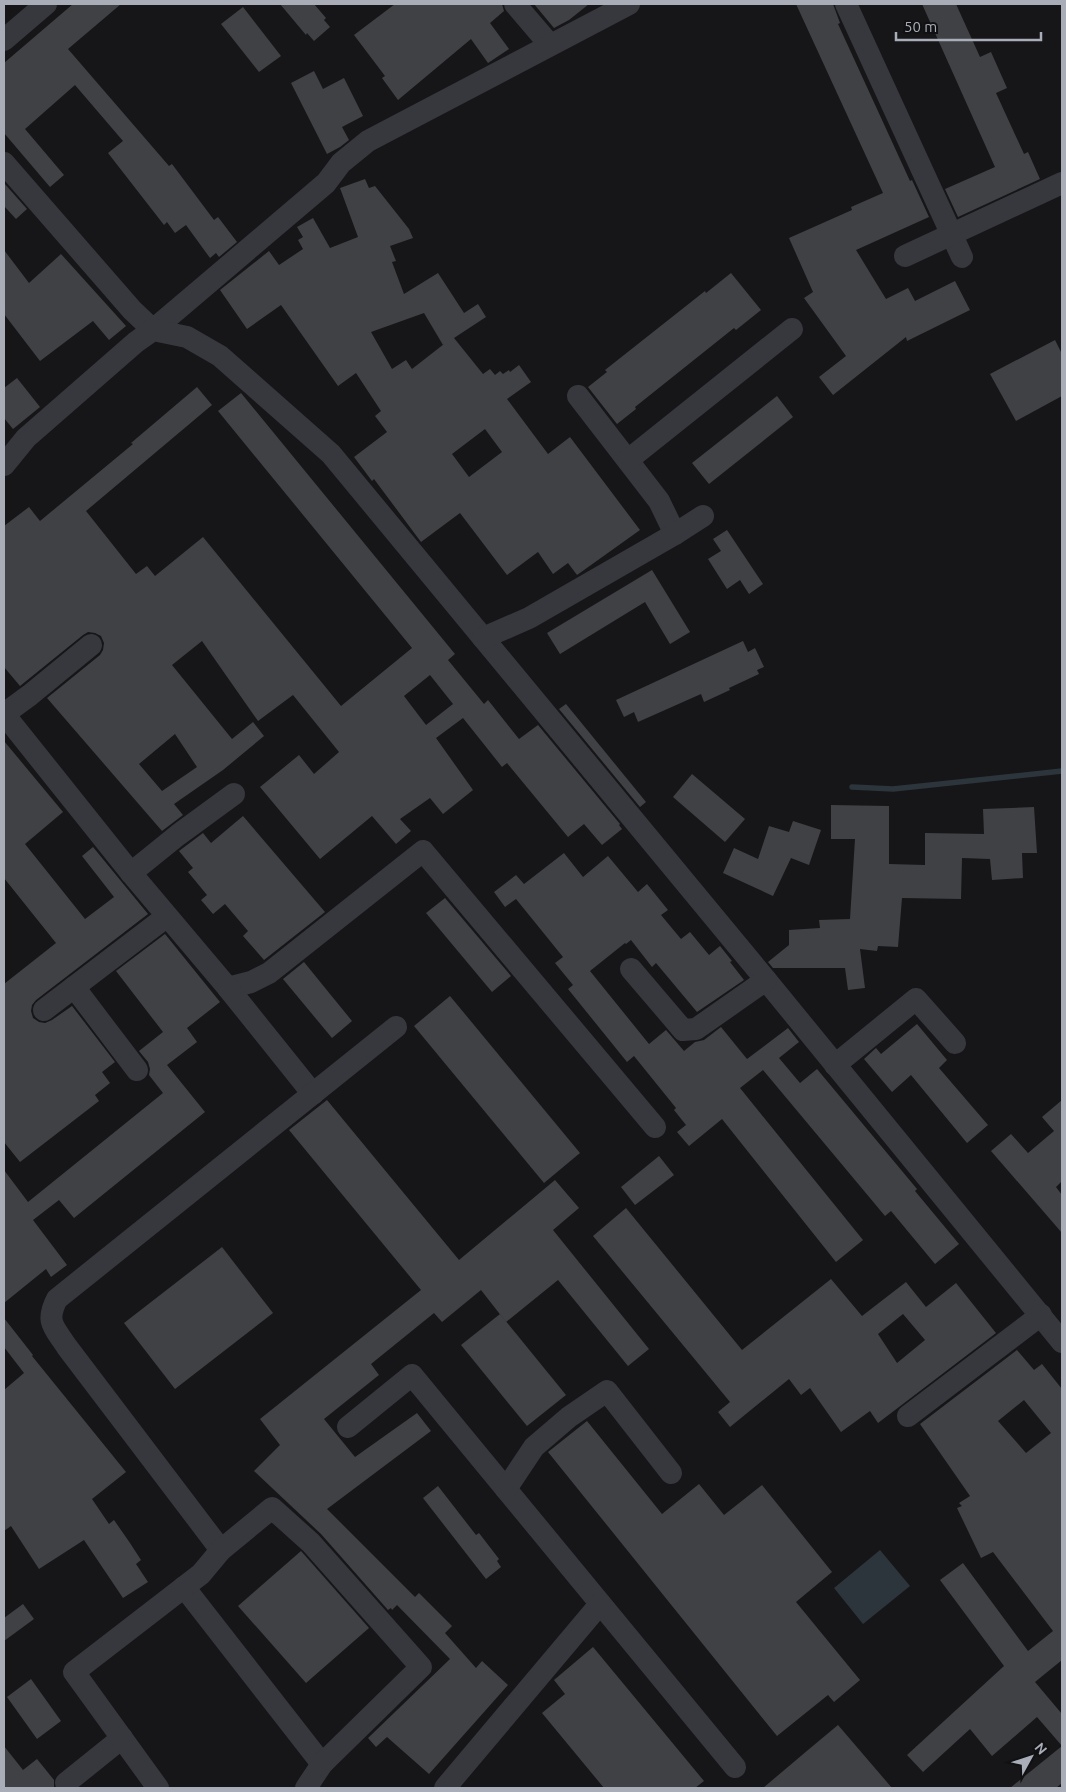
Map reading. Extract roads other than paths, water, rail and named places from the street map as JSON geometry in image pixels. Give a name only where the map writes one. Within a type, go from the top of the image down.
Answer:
[{"type":"street","points":[[4,40],[46,4]]},
{"type":"street","points":[[515,4],[550,45]]},
{"type":"street","points":[[5,459],[26,438],[136,342],[153,330],[326,183],[341,163],[368,141],[629,4]]},
{"type":"street","points":[[846,4],[962,258]]},
{"type":"street","points":[[4,163],[132,310],[153,330],[187,337],[220,356],[331,454],[766,980],[1062,1342]]},
{"type":"street","points":[[905,256],[1061,185]]},
{"type":"street","points":[[628,460],[792,329]]},
{"type":"street","points":[[578,396],[659,501],[675,534]]},
{"type":"street","points":[[483,638],[529,618],[703,516]]},
{"type":"street","points":[[92,645],[30,696],[4,714],[131,874],[228,988],[313,1094]]},
{"type":"street","points":[[131,874],[178,835],[234,794]]},
{"type":"street","points":[[228,988],[251,982],[269,973],[422,851],[655,1127]]},
{"type":"street","points":[[44,1010],[166,916]]},
{"type":"street","points":[[631,969],[683,1030],[696,1029],[766,980]]},
{"type":"street","points":[[74,987],[137,1070]]},
{"type":"street","points":[[835,1064],[916,999],[956,1043]]},
{"type":"street","points":[[221,1550],[67,1347],[51,1324],[50,1312],[57,1299],[396,1027]]},
{"type":"street","points":[[908,1416],[1041,1316]]},
{"type":"street","points":[[348,1427],[412,1375],[735,1767]]},
{"type":"street","points":[[506,1490],[534,1447],[569,1417],[607,1391],[671,1473]]},
{"type":"street","points":[[158,1788],[74,1672],[201,1574],[221,1550],[272,1508],[311,1543],[421,1667],[322,1764],[306,1788]]},
{"type":"street","points":[[184,1587],[322,1764]]},
{"type":"street","points":[[445,1788],[600,1604]]},
{"type":"street","points":[[66,1783],[122,1738]]},
{"type":"waterway","points":[[852,787],[893,789],[1062,771]]}]
